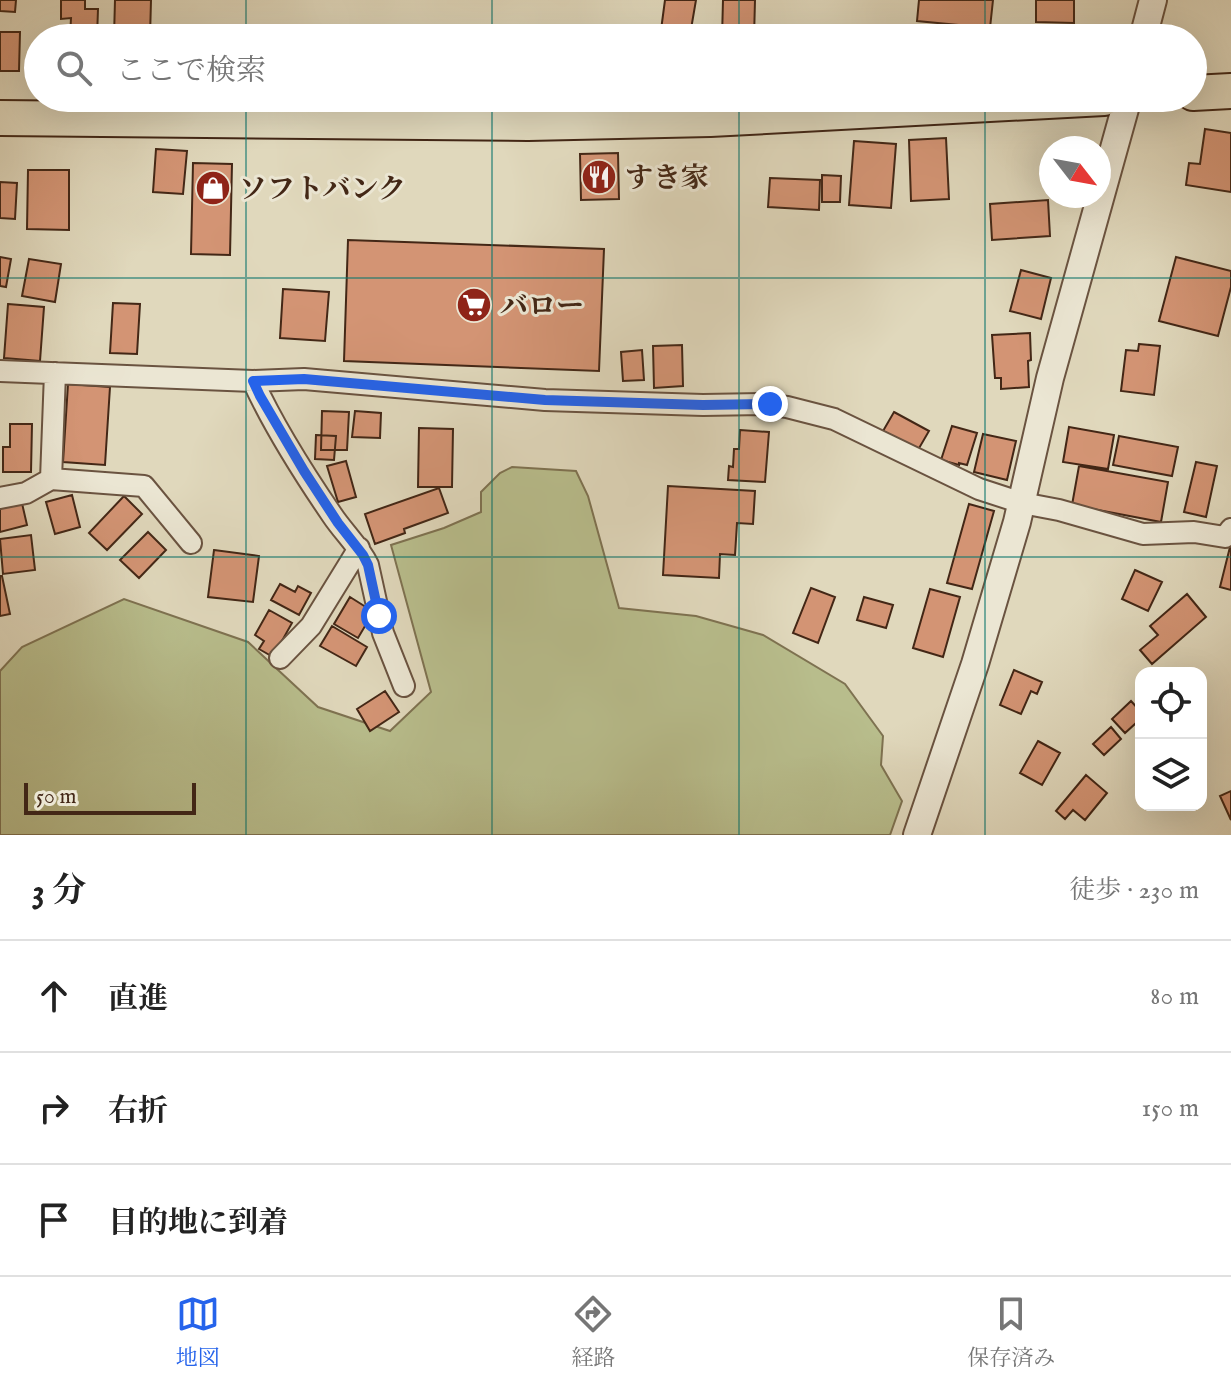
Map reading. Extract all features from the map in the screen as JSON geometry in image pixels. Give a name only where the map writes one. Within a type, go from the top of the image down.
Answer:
[{"type":"highway","points":[[1207,92],[1231,91]]},
{"type":"highway","points":[[0,118],[528,123],[841,112]]},
{"type":"street","points":[[1147,24],[1153,0]]},
{"type":"street","points":[[917,835],[975,664],[1022,503],[1050,378],[1124,112]]},
{"type":"street","points":[[0,371],[253,381],[304,379],[545,400],[787,407],[834,419],[979,489],[1022,503],[1059,510],[1143,534],[1194,532],[1225,537],[1231,529]]},
{"type":"street","points":[[51,479],[55,373]]},
{"type":"street","points":[[253,381],[304,471],[368,565],[383,633],[404,686]]},
{"type":"street","points":[[0,498],[26,493],[51,479],[144,486],[191,543]]},
{"type":"street","points":[[280,658],[311,626],[359,548]]},
{"type":"green space","points":[[512,467],[576,471],[588,496],[619,608],[696,616],[763,635],[845,684],[883,736],[881,765],[902,801],[890,835],[0,835],[0,671],[22,647],[124,599],[248,642],[318,707],[390,731],[431,692],[391,545],[481,512],[481,492],[500,473]]},
{"type":"building","points":[[0,0],[16,0],[15,12],[0,11]]},
{"type":"building","points":[[61,0],[85,0],[85,9],[98,9],[97,24],[71,24],[71,18],[61,19]]},
{"type":"building","points":[[115,0],[151,0],[150,24],[114,24]]},
{"type":"building","points":[[665,0],[696,0],[692,24],[662,24]]},
{"type":"building","points":[[723,0],[755,0],[754,24],[722,24]]},
{"type":"building","points":[[919,0],[993,0],[990,24],[917,21]]},
{"type":"building","points":[[1036,0],[1074,0],[1074,23],[1036,22]]},
{"type":"building","points":[[0,32],[20,32],[19,71],[0,71]]},
{"type":"building","points":[[1205,129],[1231,133],[1231,192],[1186,185],[1189,163],[1200,164]]},
{"type":"building","points":[[946,138],[949,199],[911,201],[909,140]]},
{"type":"building","points":[[854,141],[896,144],[891,208],[849,205]]},
{"type":"building","points":[[156,149],[187,151],[183,194],[153,192]]},
{"type":"building","points":[[618,153],[619,199],[581,200],[580,154]]},
{"type":"building","points":[[193,163],[232,164],[230,255],[191,254]]},
{"type":"building","points":[[28,170],[69,170],[69,230],[27,229]]},
{"type":"building","points":[[822,175],[841,176],[840,202],[822,202]]},
{"type":"building","points":[[770,178],[820,180],[819,210],[768,207]]},
{"type":"building","points":[[0,182],[17,183],[15,219],[0,218]]},
{"type":"building","points":[[1039,201],[1039,208],[1048,208],[1050,236],[992,240],[990,204]]},
{"type":"building","points":[[348,240],[604,249],[599,371],[344,361]]},
{"type":"building","points":[[0,257],[11,259],[6,287],[0,286]]},
{"type":"building","points":[[1176,257],[1231,271],[1231,287],[1218,336],[1159,321]]},
{"type":"building","points":[[29,259],[61,264],[55,302],[22,296]]},
{"type":"building","points":[[1021,270],[1051,278],[1041,319],[1010,311]]},
{"type":"building","points":[[283,289],[329,292],[325,341],[280,338]]},
{"type":"building","points":[[113,303],[140,304],[137,354],[110,353]]},
{"type":"building","points":[[8,304],[44,307],[40,361],[4,358]]},
{"type":"building","points":[[1030,333],[1029,387],[1001,389],[1001,378],[995,378],[992,335]]},
{"type":"building","points":[[1139,344],[1160,346],[1154,395],[1121,391],[1126,350],[1138,351]]},
{"type":"building","points":[[682,345],[683,386],[654,388],[653,346]]},
{"type":"building","points":[[642,350],[644,380],[623,381],[621,352]]},
{"type":"building","points":[[68,384],[110,387],[105,465],[63,462]]},
{"type":"building","points":[[322,411],[349,412],[347,450],[321,450]]},
{"type":"building","points":[[355,411],[381,413],[380,438],[352,437]]},
{"type":"building","points":[[894,412],[929,431],[918,450],[883,431]]},
{"type":"building","points":[[10,424],[32,424],[31,472],[3,472],[3,447],[10,447]]},
{"type":"building","points":[[952,426],[977,433],[967,465],[941,460]]},
{"type":"building","points":[[1069,427],[1114,435],[1108,469],[1063,462]]},
{"type":"building","points":[[419,428],[453,429],[452,487],[418,487]]},
{"type":"building","points":[[740,430],[769,432],[765,482],[728,480],[729,466],[733,467],[734,449],[739,449]]},
{"type":"building","points":[[983,434],[1016,441],[1007,480],[974,472]]},
{"type":"building","points":[[316,435],[336,436],[334,460],[315,459]]},
{"type":"building","points":[[1119,436],[1178,447],[1172,476],[1113,465]]},
{"type":"building","points":[[346,461],[356,497],[338,502],[327,466]]},
{"type":"building","points":[[1196,462],[1217,466],[1206,517],[1184,512]]},
{"type":"building","points":[[1079,466],[1168,482],[1161,522],[1072,505]]},
{"type":"building","points":[[668,486],[755,491],[753,524],[737,523],[735,555],[720,554],[719,578],[663,575]]},
{"type":"building","points":[[439,488],[448,513],[404,529],[405,533],[375,544],[365,514]]},
{"type":"building","points":[[72,495],[80,527],[55,534],[46,502]]},
{"type":"building","points":[[124,496],[142,514],[107,550],[89,533]]},
{"type":"building","points":[[21,499],[27,525],[0,532],[0,505]]},
{"type":"building","points":[[969,504],[994,511],[972,589],[947,583]]},
{"type":"building","points":[[148,532],[166,550],[139,578],[120,560]]},
{"type":"building","points":[[31,535],[35,570],[3,574],[0,539]]},
{"type":"building","points":[[1231,543],[1231,590],[1220,587]]},
{"type":"building","points":[[214,550],[259,556],[253,602],[208,597]]},
{"type":"building","points":[[1135,570],[1162,582],[1148,611],[1122,599]]},
{"type":"building","points":[[0,576],[10,614],[0,616]]},
{"type":"building","points":[[280,584],[295,592],[298,586],[311,593],[299,615],[271,600]]},
{"type":"building","points":[[811,588],[835,597],[818,643],[793,633]]},
{"type":"building","points":[[930,589],[960,597],[943,657],[913,648]]},
{"type":"building","points":[[1187,594],[1206,617],[1152,664],[1140,650],[1158,635],[1150,626]]},
{"type":"building","points":[[350,597],[369,609],[364,618],[368,621],[358,638],[334,624]]},
{"type":"building","points":[[864,597],[893,605],[886,628],[857,620]]},
{"type":"building","points":[[269,610],[292,623],[273,657],[259,649],[264,641],[255,635]]},
{"type":"building","points":[[332,626],[367,647],[356,666],[320,646]]},
{"type":"building","points":[[1014,670],[1042,682],[1037,694],[1031,691],[1021,714],[1000,705]]},
{"type":"building","points":[[385,691],[399,712],[370,731],[357,709]]},
{"type":"building","points":[[1131,701],[1135,705],[1135,724],[1125,733],[1112,719]]},
{"type":"building","points":[[1111,727],[1121,739],[1104,755],[1093,744]]},
{"type":"building","points":[[1038,741],[1060,753],[1042,785],[1020,773]]},
{"type":"building","points":[[1086,775],[1107,793],[1085,820],[1073,810],[1065,819],[1056,811]]},
{"type":"building","points":[[1231,791],[1231,820],[1220,796]]},
{"type":"place","name":"すき家","points":[[599,177]]},
{"type":"place","name":"ソフトバンク","points":[[213,188]]},
{"type":"place","name":"バロー","points":[[474,305]]},
{"type":"route","points":[[379,616],[363,555],[304,471],[253,381],[304,379],[545,400],[770,404]]}]
